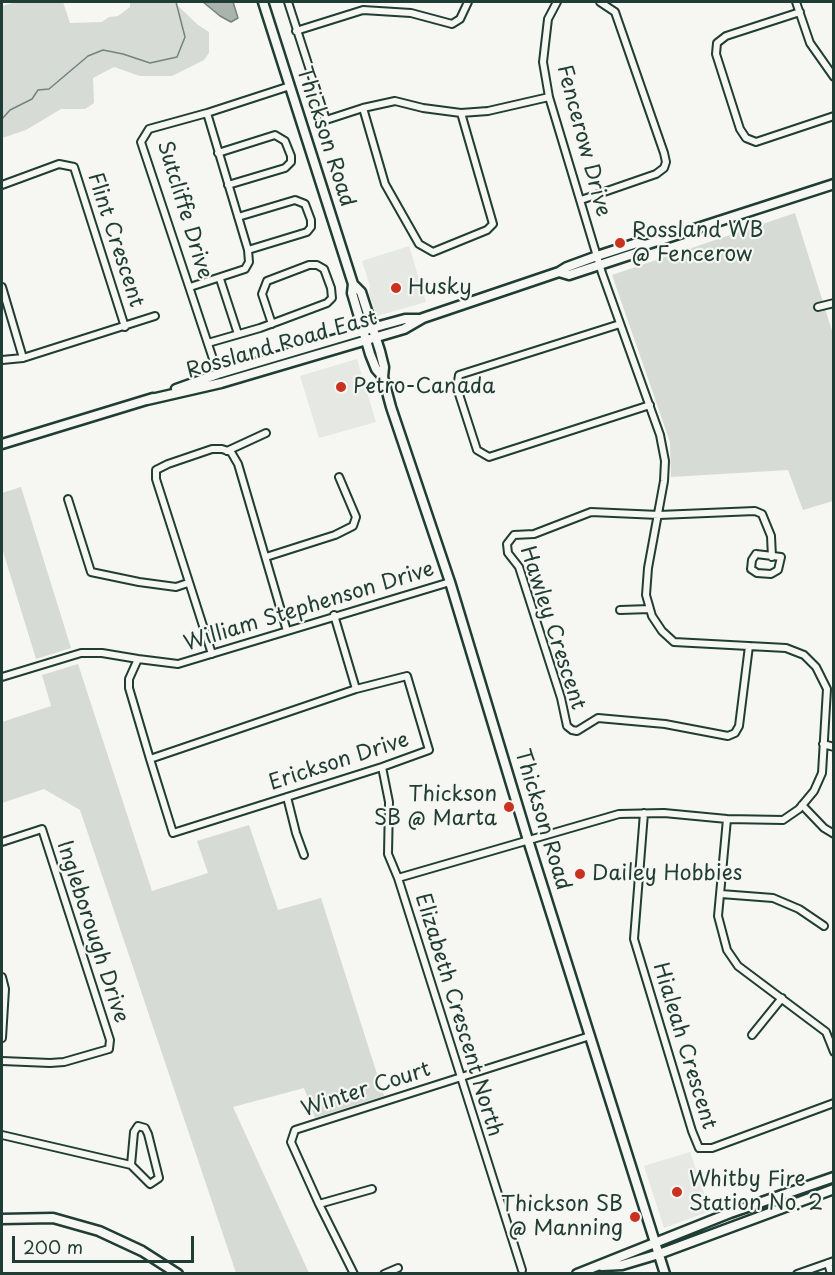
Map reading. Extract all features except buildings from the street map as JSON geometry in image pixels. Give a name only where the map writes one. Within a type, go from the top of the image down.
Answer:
[{"type":"main road","name":"Thickson Road","points":[[263,2],[353,284],[352,293],[364,336],[376,369],[383,377]]},
{"type":"main road","name":"Rossland Road East","points":[[147,400],[220,384],[374,333],[405,319],[423,318],[559,272],[567,267],[598,260],[637,243],[645,244],[834,184]]},
{"type":"main road","name":"Thickson Road","points":[[353,284],[361,292],[374,333],[394,415],[450,582],[528,840],[665,1274]]},
{"type":"main road","name":"Rossland Road East","points":[[2,444],[147,400],[218,374],[364,336]]},
{"type":"main road","points":[[577,1274],[730,1213],[834,1177]]},
{"type":"main road","points":[[596,1267],[622,1265],[659,1254],[834,1189]]},
{"type":"main road","points":[[2,1218],[53,1218],[99,1231],[142,1251],[178,1274]]},
{"type":"street","points":[[288,2],[326,120],[395,101],[423,108],[461,113],[488,111],[549,97]]},
{"type":"street","points":[[297,32],[363,10],[411,13],[452,24],[460,20],[468,2]]},
{"type":"street","name":"Fencerow Drive","points":[[557,2],[548,19],[543,63],[549,97],[598,260],[660,435],[665,461],[664,481],[648,568],[646,595],[650,609]]},
{"type":"street","points":[[581,200],[656,174],[664,168],[666,162],[615,12],[600,2]]},
{"type":"street","points":[[796,2],[814,52],[834,77]]},
{"type":"street","points":[[800,12],[726,36],[717,43],[716,54],[740,129],[746,138],[756,142],[834,116]]},
{"type":"street","name":"Sutcliffe Drive","points":[[218,374],[141,142],[149,129],[290,86]]},
{"type":"street","points":[[363,108],[385,184],[419,244],[433,252],[487,230],[493,224],[461,113]]},
{"type":"street","points":[[190,287],[245,269],[249,262],[248,250],[207,113]]},
{"type":"street","points":[[218,153],[275,135],[285,141],[291,156],[291,162],[285,168],[228,185]]},
{"type":"street","name":"Flint Crescent","points":[[2,185],[59,164],[74,167],[125,327]]},
{"type":"street","points":[[238,217],[295,200],[305,204],[311,220],[311,227],[307,232],[248,250]]},
{"type":"street","points":[[208,343],[272,324],[327,303],[332,298],[324,268],[309,265],[267,281],[262,294],[272,324]]},
{"type":"street","points":[[220,279],[237,334]]},
{"type":"street","points":[[2,287],[23,358]]},
{"type":"street","points":[[818,307],[834,303]]},
{"type":"street","points":[[2,360],[23,358],[155,316]]},
{"type":"street","points":[[620,324],[459,375],[457,388],[477,450],[489,457],[650,405]]},
{"type":"street","points":[[227,451],[266,433]]},
{"type":"street","points":[[212,654],[156,479],[156,470],[212,449],[231,452],[238,464],[287,631]]},
{"type":"street","points":[[266,557],[335,535],[353,526],[356,517],[339,477]]},
{"type":"street","points":[[68,499],[91,572],[176,587],[188,583]]},
{"type":"street","points":[[658,515],[755,511],[762,514],[771,536],[772,557]]},
{"type":"street","name":"Hawley Crescent","points":[[658,515],[591,512],[534,534],[514,535],[507,544],[508,553],[519,567],[561,698],[567,726],[577,731],[598,718],[665,724],[728,736],[735,733],[739,726],[748,645]]},
{"type":"street","points":[[756,554],[772,557],[781,557],[778,570],[771,574],[757,573],[751,569],[752,560],[756,554]]},
{"type":"street","name":"William Stephenson Drive","points":[[2,677],[81,653],[102,652],[138,660],[178,664],[334,615],[450,582]]},
{"type":"street","points":[[398,878],[619,814],[644,813],[727,819],[783,820],[802,805],[814,791],[822,773],[827,689],[816,667],[804,655],[786,648],[674,642],[662,631],[650,609],[620,610]]},
{"type":"street","points":[[334,615],[356,689]]},
{"type":"street","name":"Erickson Drive","points":[[138,660],[129,679],[129,688],[150,759],[173,833],[429,750],[407,676],[356,689],[150,759]]},
{"type":"street","points":[[823,744],[834,747]]},
{"type":"street","name":"Elizabeth Crescent North","points":[[382,767],[389,802],[388,854],[398,878],[522,1270]]},
{"type":"street","points":[[287,796],[304,855]]},
{"type":"street","points":[[802,805],[824,828],[834,834]]},
{"type":"street","name":"Hialeah Crescent","points":[[644,813],[634,939],[699,1148],[712,1148],[834,1103]]},
{"type":"street","points":[[727,819],[718,916],[727,950],[738,966],[826,1032],[834,1052]]},
{"type":"street","name":"Ingleborough Drive","points":[[2,842],[42,829],[110,1040],[109,1049],[64,1062],[50,1064],[2,1060]]},
{"type":"street","points":[[721,894],[773,898],[799,909],[824,926]]},
{"type":"street","points":[[2,977],[5,989],[2,1038]]},
{"type":"street","points":[[752,1035],[782,998]]},
{"type":"street","points":[[460,1077],[590,1036]]},
{"type":"street","name":"Winter Court","points":[[354,1274],[291,1142],[295,1130],[460,1077]]},
{"type":"street","points":[[2,1135],[131,1165],[150,1184],[159,1178],[148,1134],[145,1128],[138,1126],[134,1132],[131,1165]]},
{"type":"street","points":[[319,1204],[372,1189]]},
{"type":"street","points":[[797,1274],[831,1262],[831,1274]]},
{"type":"street","points":[[384,1274],[398,1268]]},
{"type":"shaded area","points":[[17,2],[63,2],[70,23],[102,22],[109,17],[118,16],[130,7],[130,2],[174,2],[198,25],[209,32],[209,53],[204,60],[172,76],[140,76],[114,67],[93,78],[94,103],[85,109],[61,109],[26,130],[2,138],[2,6]]},
{"type":"shaded area","points":[[203,2],[233,2],[238,18],[231,22]]},
{"type":"shaded area","points":[[795,213],[833,334],[833,501],[803,510],[788,470],[671,477],[670,442],[612,275]]},
{"type":"shaded area","points":[[409,246],[426,302],[377,316],[369,294],[370,286],[362,261]]},
{"type":"shaded area","points":[[357,359],[376,422],[319,438],[300,376]]},
{"type":"shaded area","points":[[21,487],[71,648],[36,659],[2,548],[2,493]]},
{"type":"shaded area","points":[[78,664],[152,891],[208,873],[197,841],[249,825],[278,910],[321,898],[384,1096],[315,1118],[304,1088],[233,1107],[309,1273],[236,1273],[80,810],[44,789],[2,803],[2,722],[51,706],[42,675]]},
{"type":"shaded area","points":[[690,1152],[710,1211],[664,1228],[644,1166]]},
{"type":"waterway","points":[[2,119],[10,110],[32,99],[38,90],[49,89],[88,56],[103,50],[150,63],[177,57],[185,37],[176,2]]},
{"type":"place","name":"Rossland WB @ Fencerow","points":[[620,243]]},
{"type":"place","name":"Husky","points":[[396,288]]},
{"type":"place","name":"Petro-Canada","points":[[341,387]]},
{"type":"place","name":"Thickson SB @ Marta","points":[[509,807]]},
{"type":"place","name":"Dailey Hobbies","points":[[580,874]]},
{"type":"place","name":"Whitby Fire Station No. 2","points":[[677,1192]]},
{"type":"place","name":"Thickson SB @ Manning","points":[[635,1217]]}]
